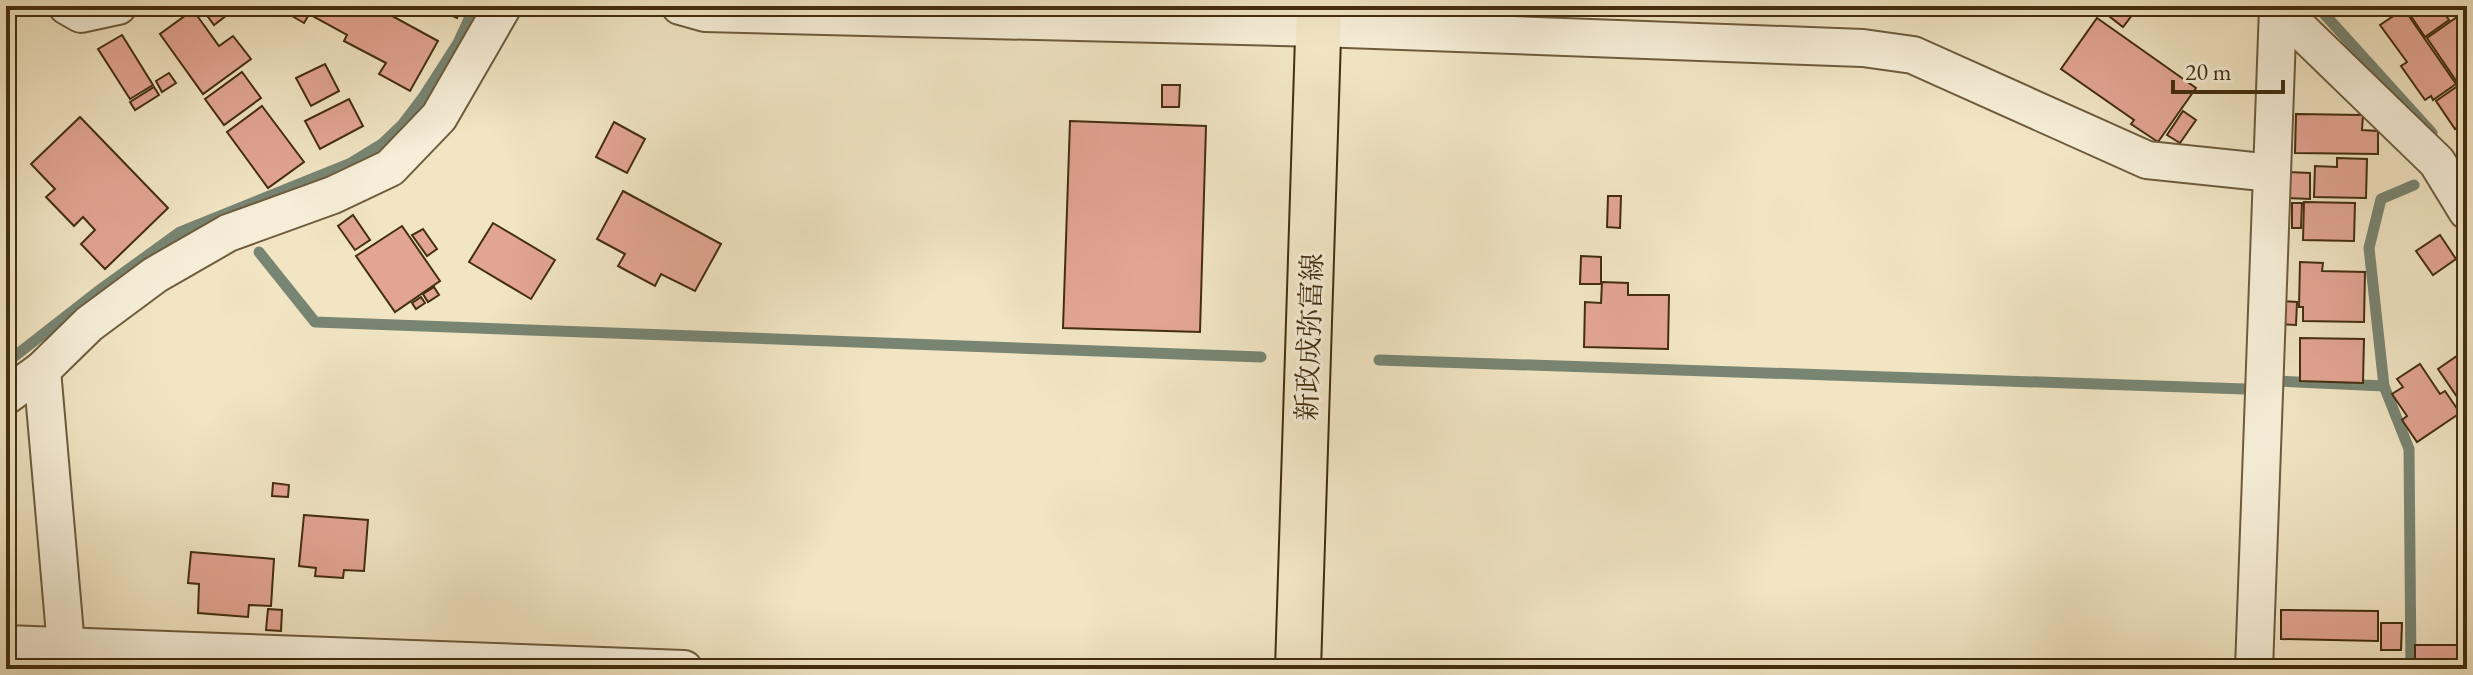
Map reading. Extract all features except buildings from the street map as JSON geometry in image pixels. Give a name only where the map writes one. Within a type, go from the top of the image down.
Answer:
[{"type":"main road","name":"新政成弥富線","points":[[1298,669],[1319,17]]},
{"type":"street","points":[[67,6],[81,14],[118,6]]},
{"type":"street","points":[[6,396],[42,370],[89,324],[144,283],[228,233],[333,195],[390,168],[439,117],[503,6]]},
{"type":"street","points":[[680,6],[705,13],[1319,17],[1863,48],[1913,55],[2147,160],[2272,173]]},
{"type":"street","points":[[2254,669],[2277,7]]},
{"type":"street","points":[[2277,7],[2437,162],[2467,211]]},
{"type":"street","points":[[42,370],[65,657]]},
{"type":"street","points":[[6,644],[65,657],[684,669]]},
{"type":"waterway","points":[[6,363],[180,232],[351,163],[382,144],[402,125],[424,96],[458,43],[475,6]]},
{"type":"waterway","points":[[2317,6],[2432,133]]},
{"type":"waterway","points":[[2411,669],[2409,449],[2384,386],[2369,248],[2381,199],[2414,185]]},
{"type":"waterway","points":[[259,252],[315,322],[1261,357]]},
{"type":"waterway","points":[[1379,360],[2245,389]]},
{"type":"waterway","points":[[2275,381],[2384,386]]}]
